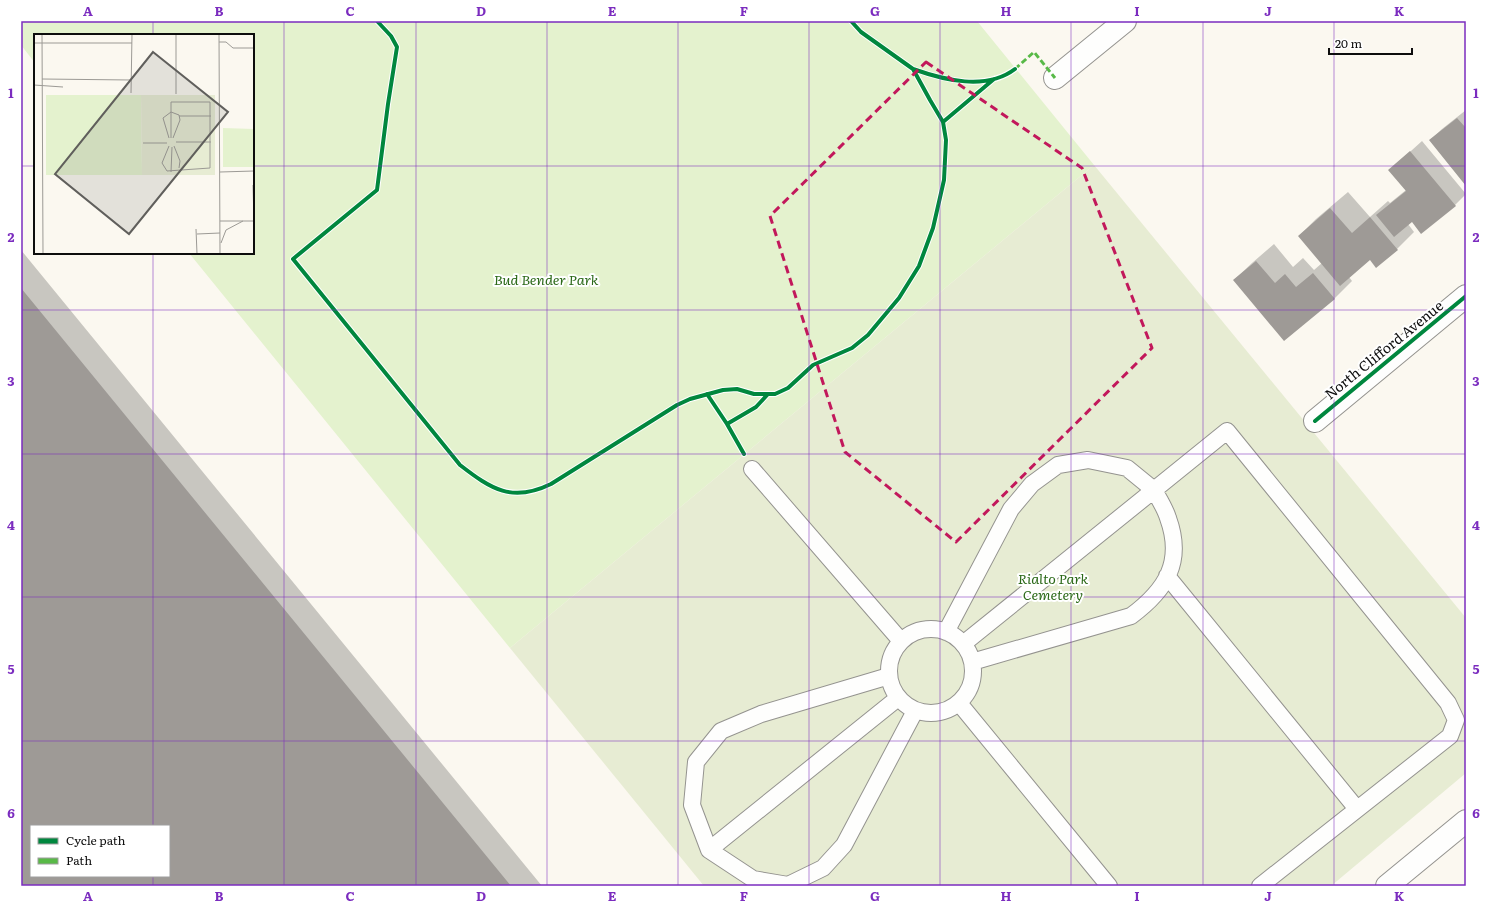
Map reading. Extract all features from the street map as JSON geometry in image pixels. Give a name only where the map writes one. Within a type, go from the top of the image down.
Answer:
[{"type":"street","points":[[1055,78],[1125,21]]},
{"type":"street","name":"North Clifford Avenue","points":[[1315,420],[1466,296]]},
{"type":"street","points":[[1387,886],[1466,821]]},
{"type":"lane","points":[[963,644],[1227,431],[1448,703],[1456,720],[1450,736],[1260,886]]},
{"type":"lane","points":[[946,632],[1011,509],[1032,484],[1058,465],[1088,460],[1127,468],[1154,490],[1168,517],[1174,541],[1174,561],[1168,576],[1158,592],[1144,606],[1130,616],[972,662]]},
{"type":"lane","points":[[752,469],[901,641]]},
{"type":"lane","points":[[1168,576],[1357,809]]},
{"type":"lane","points":[[934,629],[946,632],[963,644],[972,662],[973,673],[971,684],[966,695],[959,703],[949,710],[938,713],[927,713],[906,706],[898,698],[892,688],[889,676],[889,663],[893,652],[901,641],[911,634],[922,630],[934,629]]},
{"type":"lane","points":[[889,676],[761,714],[721,731],[696,762],[692,805],[709,850],[753,879],[788,885],[823,868],[844,845],[915,710]]},
{"type":"lane","points":[[709,850],[898,698]]},
{"type":"lane","points":[[959,703],[1109,886]]},
{"type":"path","points":[[377,21],[391,36],[397,47],[377,190],[293,259],[460,464],[480,481],[512,494],[539,490],[677,405],[723,390],[737,389],[754,394],[775,394],[788,388],[813,365],[852,348],[868,335],[899,298],[919,266],[933,228],[944,180],[946,140],[943,122],[913,69]]},
{"type":"path","points":[[851,21],[861,32],[913,69],[929,75],[964,82],[994,79],[1006,75],[1015,69]]},
{"type":"path","points":[[943,122],[994,79]]},
{"type":"path","points":[[707,394],[727,424],[744,454]]},
{"type":"path","points":[[727,424],[756,407],[768,394]]},
{"type":"highlighted area","points":[[926,62],[1082,168],[1152,348],[956,542],[845,452],[770,216]]},
{"type":"green space","name":"Bud Bender Park","points":[[21,21],[977,21],[1094,165],[510,648],[190,254],[254,254],[254,34],[34,34],[34,62],[21,45]]},
{"type":"green space","name":"Rialto Park Cemetery","points":[[1094,165],[1466,618],[1466,773],[1331,886],[704,886],[510,648]]},
{"type":"building","points":[[1457,118],[1466,128],[1466,186],[1429,140]]},
{"type":"building","points":[[1410,151],[1456,206],[1421,234],[1412,222],[1394,237],[1376,215],[1406,191],[1388,170]]},
{"type":"building","points":[[1330,208],[1352,233],[1370,217],[1398,250],[1376,268],[1370,260],[1340,286],[1298,236]]},
{"type":"building","points":[[1256,261],[1275,283],[1285,274],[1296,287],[1313,273],[1335,299],[1284,341],[1233,280]]},
{"type":"building","points":[[21,288],[511,886],[21,886]]},
{"type":"marked path","points":[[1015,69],[1034,52],[1055,78]]},
{"type":"cycle path","points":[[377,21],[391,36],[397,47],[377,190],[293,259],[460,465],[492,487],[513,493],[537,490],[551,484],[677,405],[690,399],[723,390],[737,389],[754,394],[775,394],[788,388],[813,365],[852,348],[868,335],[899,298],[919,266],[933,228],[944,180],[946,140],[943,122],[913,69],[861,32],[851,21]]},
{"type":"cycle path","points":[[913,69],[951,80],[978,82],[1004,76],[1015,69]]},
{"type":"cycle path","points":[[943,122],[994,79]]},
{"type":"cycle path","points":[[1315,421],[1466,296]]},
{"type":"cycle path","points":[[707,394],[727,424],[744,454]]},
{"type":"cycle path","points":[[727,424],[756,407],[768,394]]}]
